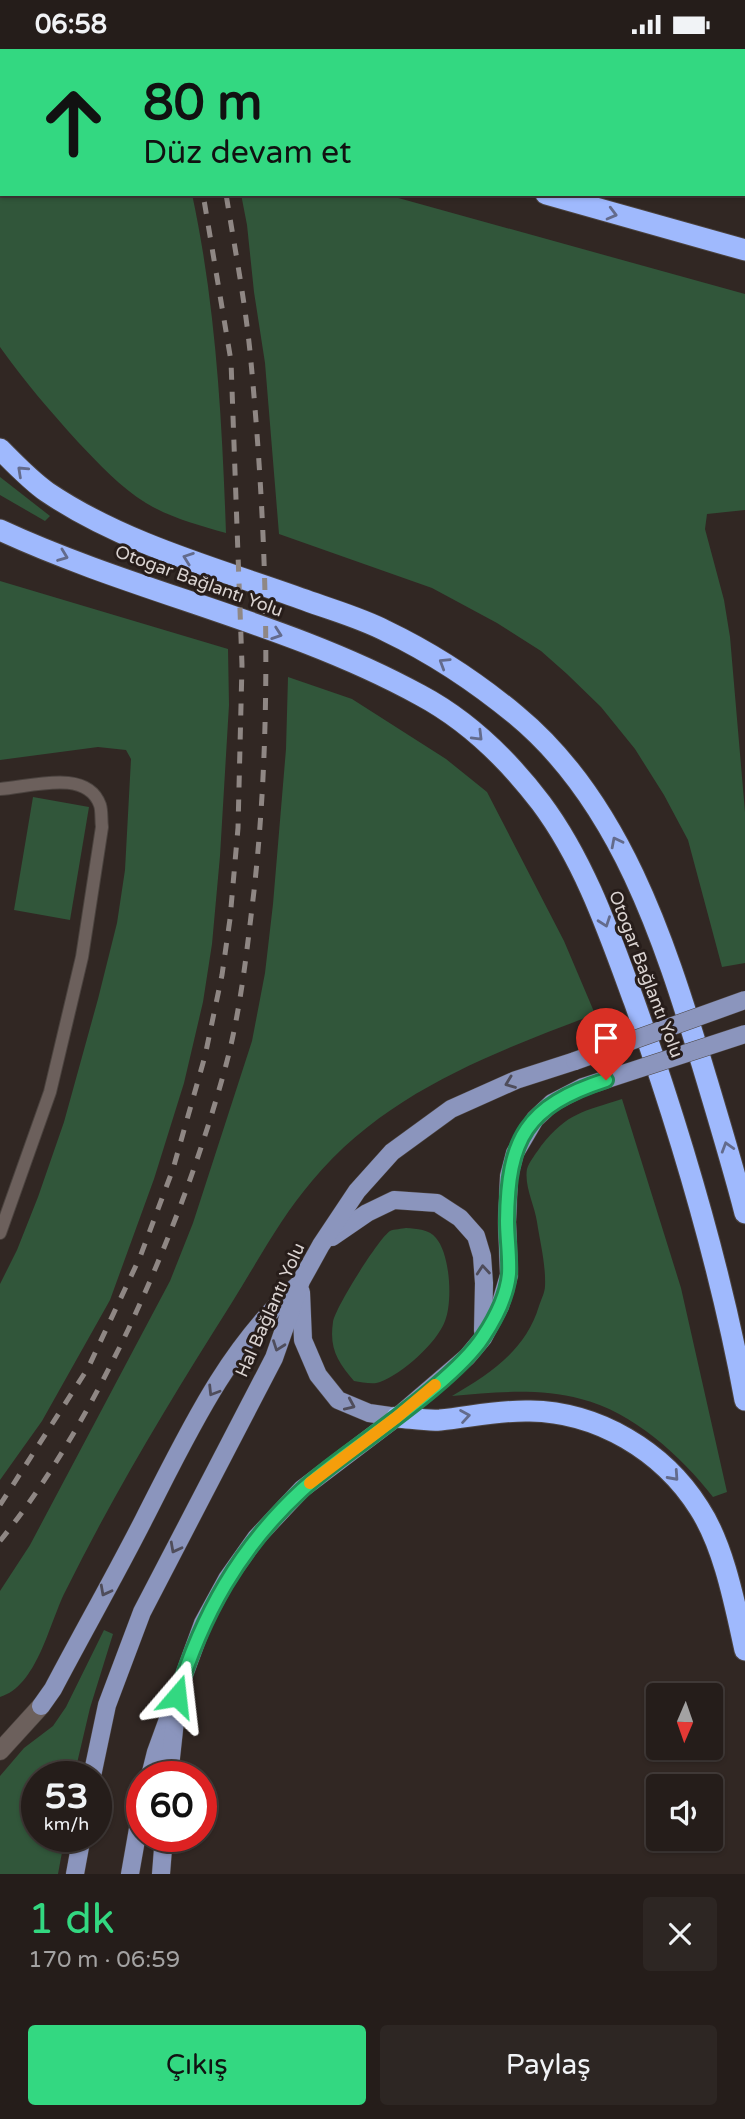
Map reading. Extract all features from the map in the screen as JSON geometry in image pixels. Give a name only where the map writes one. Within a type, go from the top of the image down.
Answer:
[{"type":"highway","points":[[553,196],[745,250]]},
{"type":"highway","name":"Otogar Bağlantı Yolu","points":[[0,449],[46,491],[84,514],[144,542],[384,630],[443,662],[518,716],[536,734],[578,781],[607,825],[659,935],[681,995],[745,1213]]},
{"type":"highway","name":"Otogar Bağlantı Yolu","points":[[0,530],[97,569],[343,657],[422,696],[469,726],[507,764],[541,804],[575,859],[601,911],[670,1103],[708,1238],[745,1400]]},
{"type":"highway","points":[[397,1417],[438,1420],[483,1413],[532,1411],[570,1416],[606,1428],[646,1450],[673,1474],[700,1509],[722,1558],[745,1650]]},
{"type":"main road","name":"Hal Bağlantı Yolu","points":[[95,1761],[107,1705],[142,1612],[274,1358],[301,1282],[321,1245],[357,1191],[393,1152],[451,1109],[480,1095],[745,1000]]},
{"type":"main road","points":[[154,1761],[203,1623],[227,1579],[257,1538],[302,1489],[397,1417],[467,1357],[483,1338],[500,1306],[509,1275],[509,1176],[514,1153],[535,1119],[552,1103],[583,1087],[745,1034]]},
{"type":"main road","points":[[321,1245],[367,1213],[394,1200],[436,1203],[460,1218],[475,1236],[482,1256],[483,1338]]},
{"type":"main road","points":[[301,1282],[303,1340],[318,1375],[338,1400],[369,1413],[397,1417]]},
{"type":"main road","points":[[0,1751],[53,1689],[165,1474],[213,1390],[246,1339],[271,1308],[301,1282]]},
{"type":"main road","points":[[170,1761],[177,1696]]},
{"type":"main road","points":[[0,1733],[41,1706]]},
{"type":"main road","points":[[75,1874],[79,1852]]},
{"type":"main road","points":[[130,1874],[134,1852]]},
{"type":"main road","points":[[161,1874],[163,1852]]},
{"type":"lane","points":[[0,789],[74,781],[93,791],[101,806],[102,827],[82,957],[50,1092],[0,1233]]},
{"type":"green space","points":[[0,196],[192,196],[212,320],[226,533],[165,513],[127,490],[68,430],[0,347]]},
{"type":"green space","points":[[241,196],[391,196],[745,294],[745,510],[707,514],[705,529],[724,600],[730,637],[745,812],[745,963],[722,967],[688,840],[635,749],[601,707],[567,674],[541,651],[497,623],[432,588],[279,534],[265,363]]},
{"type":"green space","points":[[0,477],[50,516],[45,521],[0,495]]},
{"type":"green space","points":[[0,581],[228,649],[229,705],[212,944],[203,1002],[184,1083],[154,1179],[110,1300],[42,1421],[0,1480],[0,1284],[38,1197],[64,1122],[117,923],[125,870],[131,759],[126,750],[98,747],[0,760]]},
{"type":"green space","points":[[288,677],[352,699],[446,759],[487,792],[564,941],[595,1014],[517,1044],[442,1079],[373,1123],[341,1150],[312,1181],[269,1241],[144,1446],[65,1592],[33,1667],[13,1691],[0,1697],[0,1591],[30,1545],[170,1281],[193,1223],[252,1041],[265,973],[273,904],[286,749]]},
{"type":"green space","points":[[33,797],[89,807],[70,920],[14,910]]},
{"type":"green space","points":[[622,1099],[681,1288],[727,1492],[713,1497],[686,1466],[654,1437],[600,1405],[581,1399],[533,1392],[452,1396],[480,1379],[516,1348],[533,1322],[544,1293],[542,1254],[527,1182],[529,1163],[541,1146],[568,1120]]},
{"type":"green space","points":[[406,1228],[430,1233],[441,1245],[449,1278],[449,1302],[445,1321],[427,1348],[389,1378],[377,1383],[354,1381],[339,1361],[334,1348],[333,1322],[358,1274],[384,1236],[392,1230]]},
{"type":"green space","points":[[104,1630],[113,1634],[90,1708],[78,1761],[21,1761],[21,1852],[62,1852],[58,1874],[0,1874],[0,1776],[24,1748],[53,1726],[66,1707]]},
{"type":"railway","points":[[0,1505],[88,1368],[140,1257],[173,1169],[205,1056],[222,975],[238,828],[242,665],[231,361],[203,196]]},
{"type":"railway","points":[[0,1541],[37,1492],[86,1412],[143,1298],[183,1200],[206,1133],[226,1065],[240,1001],[260,826],[266,627],[257,427],[243,299],[226,196]]},
{"type":"slow traffic","points":[[310,1483],[435,1385]]},
{"type":"route","points":[[177,1696],[203,1623],[227,1579],[257,1538],[302,1489],[397,1417],[467,1357],[483,1338],[500,1306],[509,1275],[507,1222],[509,1176],[514,1153],[528,1127],[552,1103],[583,1087],[606,1080]]}]
